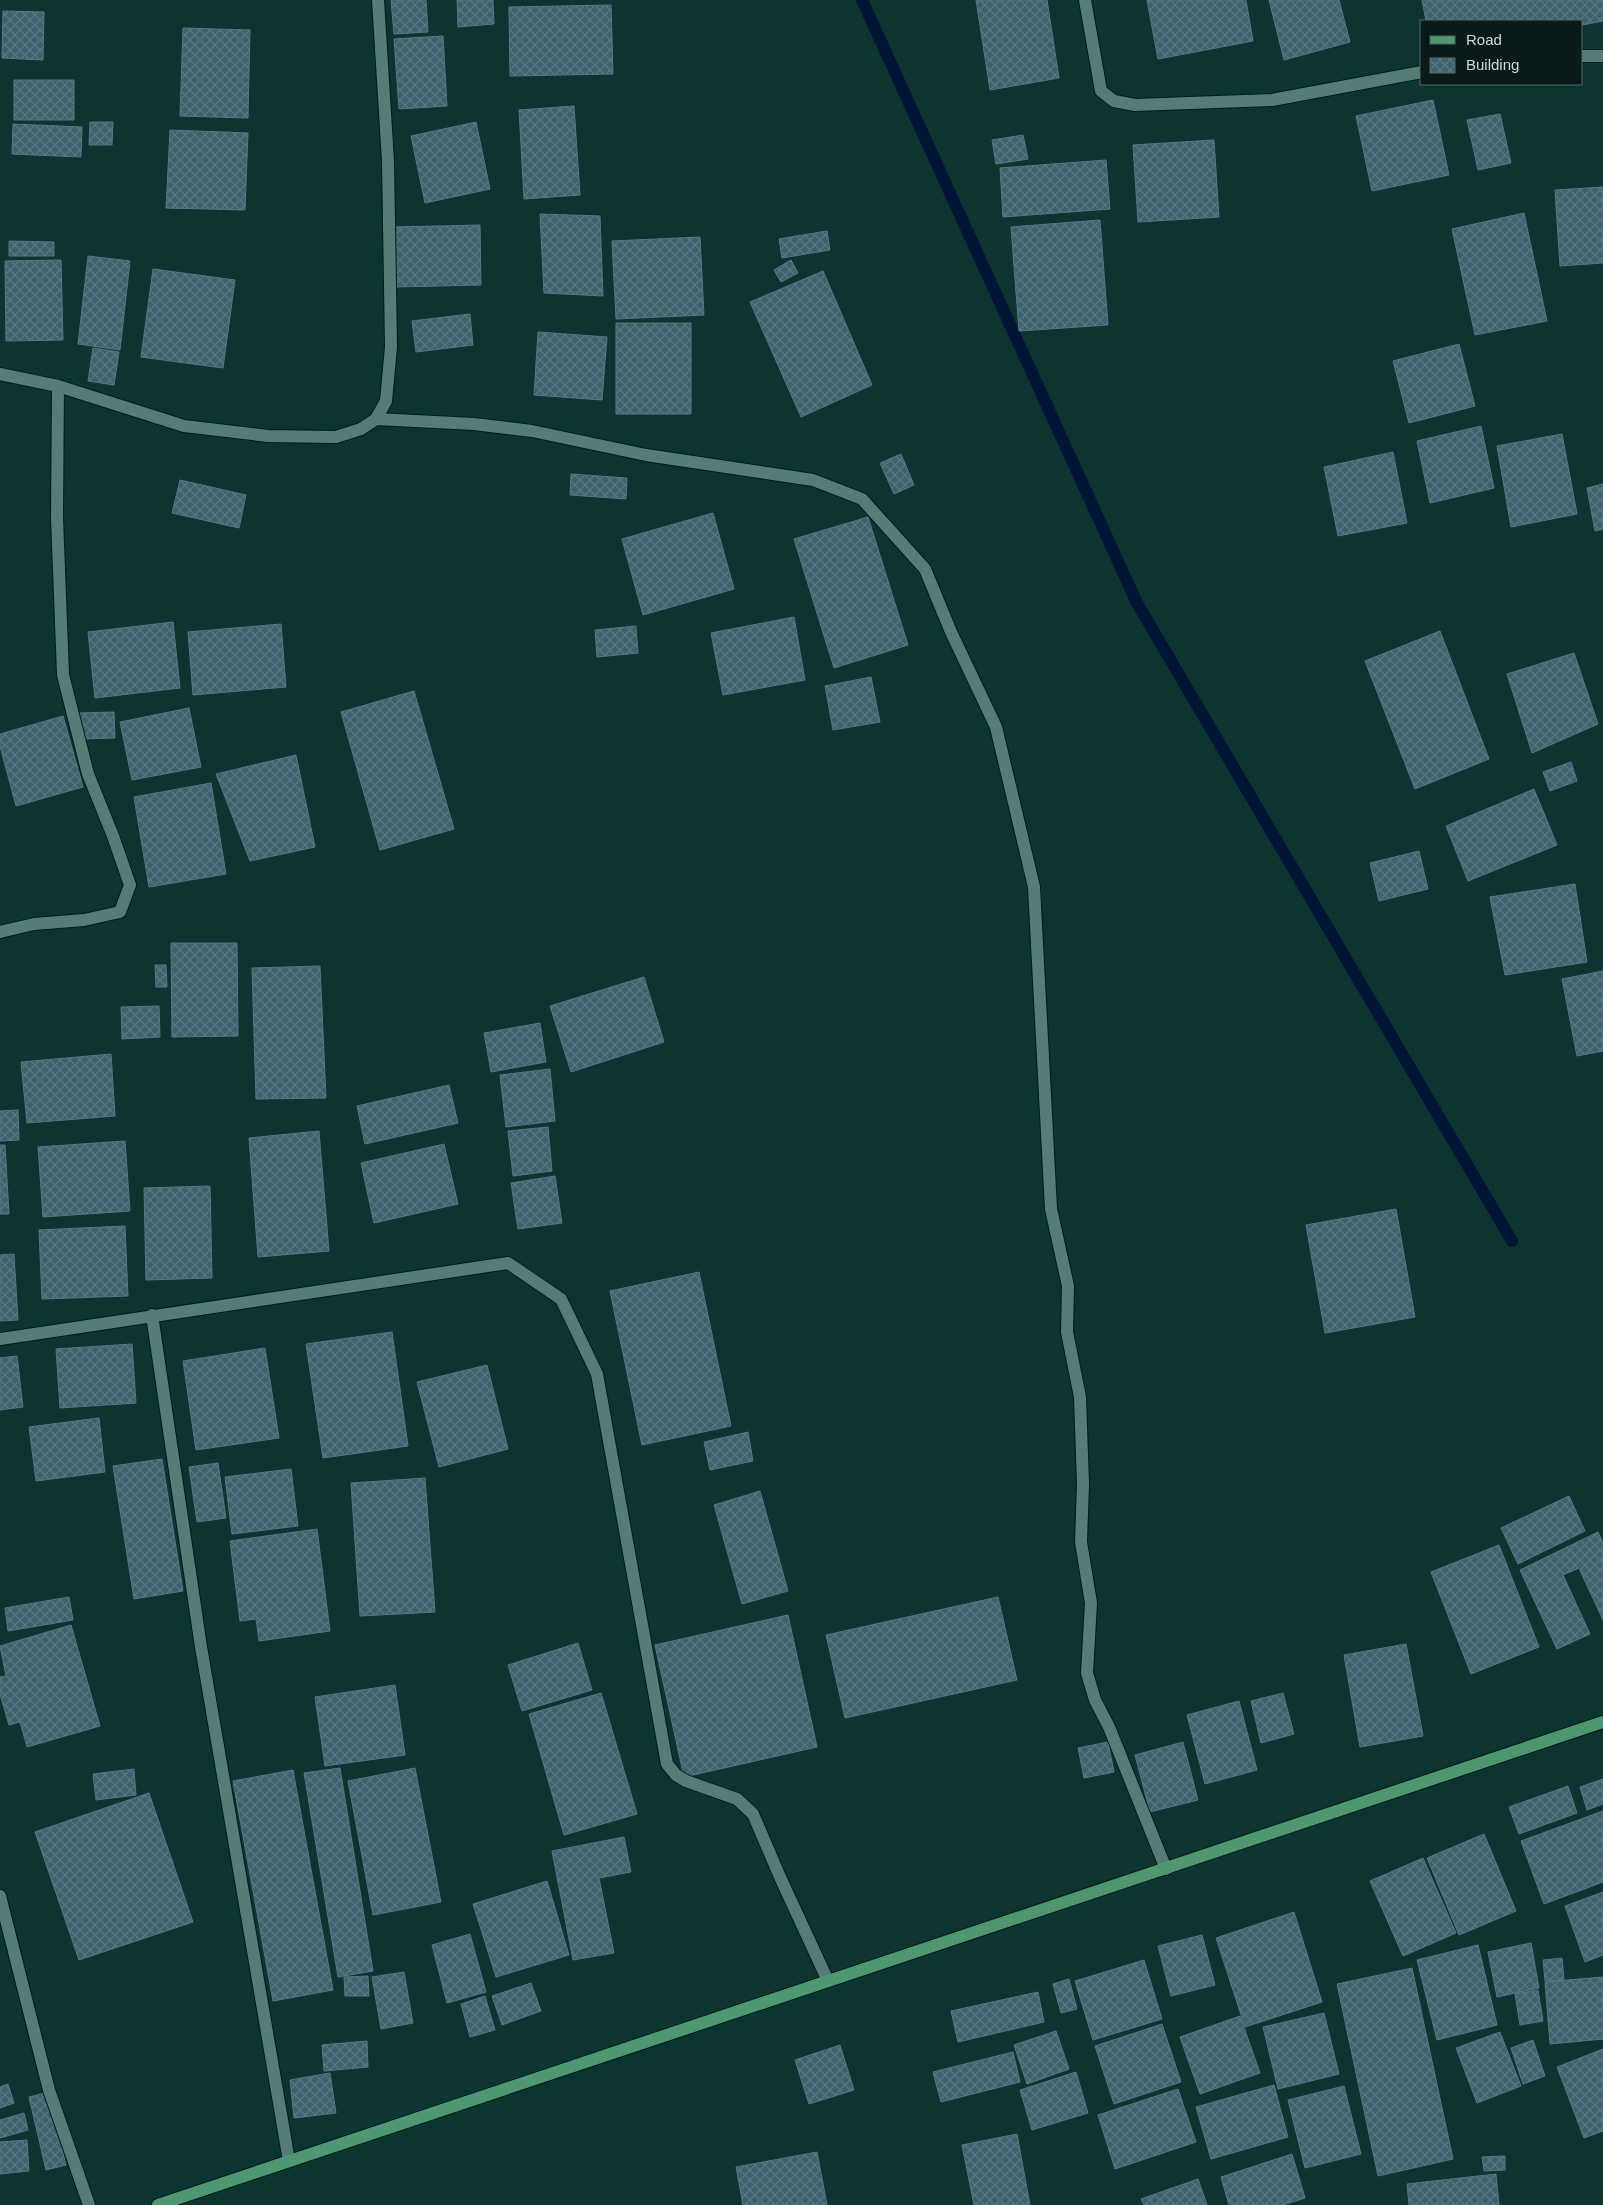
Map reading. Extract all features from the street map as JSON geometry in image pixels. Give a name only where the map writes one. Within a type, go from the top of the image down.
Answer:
[{"type":"main road","points":[[158,2205],[1603,1722]]},
{"type":"street","points":[[0,374],[58,386],[184,426],[268,436],[336,437],[361,429],[376,419],[386,401],[391,347],[388,161],[378,0]]},
{"type":"street","points":[[1084,0],[1101,91],[1114,101],[1135,105],[1272,100],[1420,72]]},
{"type":"street","points":[[1583,56],[1603,56]]},
{"type":"street","points":[[0,932],[34,924],[84,920],[120,912],[130,885],[88,774],[62,675],[57,517],[58,386]]},
{"type":"street","points":[[376,419],[474,424],[532,432],[646,455],[813,480],[862,499],[925,570],[951,632],[996,727],[1034,887],[1051,1208],[1068,1286],[1067,1332],[1080,1396],[1083,1484],[1081,1542],[1091,1604],[1086,1673],[1095,1700],[1109,1726],[1166,1868]]},
{"type":"street","points":[[0,1339],[508,1263],[561,1299],[596,1374],[667,1764],[676,1775],[686,1781],[738,1799],[753,1814],[828,1982]]},
{"type":"street","points":[[152,1315],[201,1647],[289,2161]]},
{"type":"street","points":[[0,1896],[49,2090],[89,2205]]},
{"type":"building","points":[[391,0],[426,0],[428,32],[394,34]]},
{"type":"building","points":[[457,0],[493,0],[494,24],[458,27]]},
{"type":"building","points":[[976,0],[1047,0],[1059,78],[990,90]]},
{"type":"building","points":[[1147,0],[1246,0],[1253,41],[1158,59]]},
{"type":"building","points":[[1269,0],[1339,0],[1350,42],[1284,60]]},
{"type":"building","points":[[1422,0],[1603,0],[1603,21],[1583,25],[1583,20],[1426,20]]},
{"type":"building","points":[[611,5],[613,74],[510,76],[509,7]]},
{"type":"building","points":[[3,11],[44,12],[43,60],[2,58]]},
{"type":"building","points":[[183,28],[250,30],[248,118],[180,116]]},
{"type":"building","points":[[443,36],[447,106],[399,109],[394,39]]},
{"type":"building","points":[[14,80],[74,80],[74,120],[14,120]]},
{"type":"building","points":[[1433,100],[1449,175],[1372,191],[1356,116]]},
{"type":"building","points":[[574,106],[580,195],[524,199],[519,110]]},
{"type":"building","points":[[1500,114],[1511,163],[1478,170],[1467,120]]},
{"type":"building","points":[[90,122],[113,122],[112,145],[89,145]]},
{"type":"building","points":[[476,122],[490,189],[425,203],[411,136]]},
{"type":"building","points":[[13,124],[82,127],[81,157],[12,154]]},
{"type":"building","points":[[170,130],[248,133],[245,210],[166,208]]},
{"type":"building","points":[[1023,135],[1028,159],[996,164],[992,140]]},
{"type":"building","points":[[1214,140],[1219,217],[1138,222],[1133,145]]},
{"type":"building","points":[[1106,160],[1110,209],[1003,217],[1000,168]]},
{"type":"building","points":[[1603,187],[1603,263],[1560,266],[1555,190]]},
{"type":"building","points":[[1524,213],[1547,321],[1475,335],[1452,229]]},
{"type":"building","points":[[540,214],[600,216],[603,296],[544,293]]},
{"type":"building","points":[[1100,220],[1108,325],[1019,331],[1011,227]]},
{"type":"building","points":[[480,225],[481,285],[395,287],[393,227]]},
{"type":"building","points":[[827,231],[830,250],[782,258],[779,239]]},
{"type":"building","points":[[700,237],[704,315],[616,319],[612,241]]},
{"type":"building","points":[[9,241],[54,242],[54,256],[9,256]]},
{"type":"building","points":[[88,256],[130,261],[120,350],[78,344]]},
{"type":"building","points":[[61,260],[63,340],[6,341],[5,261]]},
{"type":"building","points":[[791,260],[798,273],[781,282],[774,270]]},
{"type":"building","points":[[153,269],[235,280],[223,368],[141,357]]},
{"type":"building","points":[[823,271],[872,385],[801,417],[750,302]]},
{"type":"building","points":[[470,314],[473,345],[416,352],[412,321]]},
{"type":"building","points":[[616,323],[691,323],[691,414],[616,414]]},
{"type":"building","points":[[538,332],[607,337],[602,400],[534,395]]},
{"type":"building","points":[[1459,344],[1475,406],[1409,423],[1393,361]]},
{"type":"building","points":[[93,348],[119,352],[114,385],[88,381]]},
{"type":"building","points":[[1481,426],[1494,488],[1430,503],[1417,441]]},
{"type":"building","points":[[1562,434],[1577,514],[1511,527],[1497,446]]},
{"type":"building","points":[[1393,452],[1407,523],[1338,536],[1324,467]]},
{"type":"building","points":[[901,454],[914,485],[894,494],[880,463]]},
{"type":"building","points":[[571,474],[627,478],[626,499],[570,495]]},
{"type":"building","points":[[180,480],[246,495],[239,528],[172,513]]},
{"type":"building","points":[[1603,484],[1603,529],[1595,531],[1587,488]]},
{"type":"building","points":[[713,513],[734,589],[643,615],[622,539]]},
{"type":"building","points":[[868,517],[908,645],[834,668],[794,539]]},
{"type":"building","points":[[794,617],[805,680],[723,695],[711,633]]},
{"type":"building","points":[[173,622],[180,688],[95,698],[88,632]]},
{"type":"building","points":[[281,624],[286,687],[193,695],[188,632]]},
{"type":"building","points":[[636,626],[638,653],[597,657],[595,630]]},
{"type":"building","points":[[1440,631],[1489,759],[1415,789],[1365,661]]},
{"type":"building","points":[[1574,653],[1598,724],[1532,753],[1507,674]]},
{"type":"building","points":[[871,677],[880,722],[833,730],[825,686]]},
{"type":"building","points":[[414,691],[454,829],[380,850],[341,712]]},
{"type":"building","points":[[189,708],[201,767],[132,780],[120,722]]},
{"type":"building","points":[[114,712],[115,738],[81,739],[79,713]]},
{"type":"building","points":[[63,716],[83,787],[16,806],[0,746],[0,734]]},
{"type":"building","points":[[296,755],[315,847],[250,861],[216,774]]},
{"type":"building","points":[[1571,762],[1577,781],[1550,791],[1543,772]]},
{"type":"building","points":[[211,783],[226,874],[149,887],[134,797]]},
{"type":"building","points":[[1534,789],[1557,845],[1468,881],[1446,826]]},
{"type":"building","points":[[1419,851],[1428,889],[1379,901],[1370,863]]},
{"type":"building","points":[[1575,884],[1587,962],[1505,975],[1490,897]]},
{"type":"building","points":[[171,943],[237,943],[238,1036],[172,1037]]},
{"type":"building","points":[[155,965],[166,965],[167,987],[156,987]]},
{"type":"building","points":[[320,966],[326,1098],[256,1099],[252,968]]},
{"type":"building","points":[[1603,971],[1603,1051],[1577,1056],[1562,979]]},
{"type":"building","points":[[644,977],[664,1042],[571,1072],[550,1006]]},
{"type":"building","points":[[159,1006],[160,1037],[122,1039],[121,1007]]},
{"type":"building","points":[[540,1023],[546,1062],[491,1072],[484,1033]]},
{"type":"building","points":[[111,1054],[115,1116],[27,1123],[21,1062]]},
{"type":"building","points":[[550,1069],[555,1121],[506,1127],[500,1075]]},
{"type":"building","points":[[449,1085],[458,1123],[365,1144],[357,1106]]},
{"type":"building","points":[[18,1110],[19,1140],[0,1141],[0,1111]]},
{"type":"building","points":[[548,1127],[552,1171],[513,1176],[508,1131]]},
{"type":"building","points":[[319,1131],[329,1251],[258,1257],[249,1138]]},
{"type":"building","points":[[125,1141],[130,1211],[43,1217],[38,1147]]},
{"type":"building","points":[[444,1144],[458,1204],[374,1223],[361,1163]]},
{"type":"building","points":[[0,1145],[5,1145],[9,1214],[0,1214]]},
{"type":"building","points":[[555,1176],[562,1223],[518,1229],[511,1183]]},
{"type":"building","points":[[210,1186],[212,1278],[146,1280],[144,1188]]},
{"type":"building","points":[[1396,1209],[1415,1317],[1325,1333],[1306,1225]]},
{"type":"building","points":[[125,1226],[128,1296],[42,1299],[39,1230]]},
{"type":"building","points":[[14,1254],[18,1320],[0,1321],[0,1255]]},
{"type":"building","points":[[699,1272],[731,1426],[642,1445],[610,1291]]},
{"type":"building","points":[[392,1332],[408,1446],[323,1458],[306,1344]]},
{"type":"building","points":[[132,1344],[136,1403],[60,1408],[56,1349]]},
{"type":"building","points":[[265,1348],[279,1438],[196,1450],[183,1361]]},
{"type":"building","points":[[17,1356],[23,1407],[0,1410],[0,1358]]},
{"type":"building","points":[[487,1365],[508,1449],[439,1467],[417,1382]]},
{"type":"building","points":[[99,1418],[105,1472],[36,1481],[29,1427]]},
{"type":"building","points":[[748,1432],[753,1461],[710,1470],[704,1442]]},
{"type":"building","points":[[162,1459],[183,1591],[134,1599],[113,1466]]},
{"type":"building","points":[[218,1463],[226,1518],[197,1522],[189,1467]]},
{"type":"building","points":[[291,1469],[298,1526],[232,1534],[225,1477]]},
{"type":"building","points":[[425,1478],[435,1612],[360,1616],[351,1483]]},
{"type":"building","points":[[760,1491],[788,1591],[742,1604],[714,1505]]},
{"type":"building","points":[[1569,1496],[1585,1531],[1518,1564],[1501,1528]]},
{"type":"building","points":[[317,1529],[330,1631],[259,1641],[256,1619],[240,1621],[230,1541]]},
{"type":"building","points":[[1598,1532],[1603,1543],[1603,1620],[1579,1568],[1563,1575],[1590,1634],[1557,1649],[1520,1570]]},
{"type":"building","points":[[1499,1545],[1539,1647],[1471,1674],[1431,1572]]},
{"type":"building","points":[[69,1597],[73,1620],[8,1631],[5,1608]]},
{"type":"building","points":[[998,1597],[1017,1680],[845,1718],[826,1635]]},
{"type":"building","points":[[788,1615],[817,1747],[684,1777],[655,1645]]},
{"type":"building","points":[[71,1625],[100,1726],[27,1747],[20,1722],[9,1725],[0,1694],[0,1677],[6,1676],[0,1646]]},
{"type":"building","points":[[578,1643],[592,1690],[522,1711],[508,1665]]},
{"type":"building","points":[[1406,1644],[1423,1736],[1360,1747],[1344,1655]]},
{"type":"building","points":[[395,1685],[405,1755],[325,1766],[315,1697]]},
{"type":"building","points":[[601,1693],[637,1814],[564,1835],[529,1714]]},
{"type":"building","points":[[1283,1693],[1294,1734],[1261,1743],[1251,1701]]},
{"type":"building","points":[[1239,1701],[1257,1770],[1205,1784],[1187,1715]]},
{"type":"building","points":[[1108,1742],[1114,1772],[1084,1778],[1078,1748]]},
{"type":"building","points":[[1183,1742],[1198,1800],[1150,1812],[1135,1755]]},
{"type":"building","points":[[340,1768],[373,1971],[338,1977],[304,1773]]},
{"type":"building","points":[[415,1768],[441,1902],[373,1915],[348,1781]]},
{"type":"building","points":[[134,1769],[136,1795],[96,1800],[93,1774]]},
{"type":"building","points":[[293,1770],[333,1990],[273,2001],[233,1781]]},
{"type":"building","points":[[1603,1779],[1603,1804],[1587,1810],[1580,1787]]},
{"type":"building","points":[[1568,1786],[1577,1813],[1519,1834],[1509,1807]]},
{"type":"building","points":[[149,1793],[193,1922],[79,1960],[35,1832]]},
{"type":"building","points":[[1603,1811],[1603,1882],[1544,1904],[1521,1841]]},
{"type":"building","points":[[1484,1834],[1516,1911],[1459,1935],[1427,1858]]},
{"type":"building","points":[[624,1837],[631,1872],[599,1878],[614,1953],[573,1960],[552,1851]]},
{"type":"building","points":[[1423,1858],[1456,1933],[1403,1956],[1370,1881]]},
{"type":"building","points":[[547,1881],[569,1955],[496,1977],[473,1904]]},
{"type":"building","points":[[1603,1892],[1603,1955],[1585,1962],[1565,1906]]},
{"type":"building","points":[[1294,1912],[1322,2002],[1245,2027],[1216,1938]]},
{"type":"building","points":[[470,1934],[486,1992],[447,2003],[432,1945]]},
{"type":"building","points":[[1202,1935],[1215,1985],[1171,1996],[1158,1946]]},
{"type":"building","points":[[1531,1943],[1539,1988],[1497,1997],[1488,1952]]},
{"type":"building","points":[[1478,1945],[1497,2025],[1437,2040],[1417,1960]]},
{"type":"building","points":[[1562,1958],[1564,1980],[1545,1981],[1543,1960]]},
{"type":"building","points":[[1144,1960],[1162,2019],[1093,2040],[1075,1981]]},
{"type":"building","points":[[1412,1968],[1453,2159],[1378,2176],[1337,1984]]},
{"type":"building","points":[[404,1972],[413,2023],[381,2029],[372,1977]]},
{"type":"building","points":[[368,1976],[369,1996],[345,1996],[344,1977]]},
{"type":"building","points":[[1603,1977],[1603,2039],[1550,2044],[1545,1982]]},
{"type":"building","points":[[1069,1979],[1077,2009],[1061,2013],[1053,1984]]},
{"type":"building","points":[[531,1983],[541,2011],[502,2025],[492,1996]]},
{"type":"building","points":[[1538,1990],[1543,2021],[1520,2025],[1515,1994]]},
{"type":"building","points":[[1038,1992],[1044,2022],[958,2042],[951,2011]]},
{"type":"building","points":[[485,1996],[495,2030],[470,2037],[461,2004]]},
{"type":"building","points":[[1324,2013],[1339,2074],[1278,2089],[1263,2027]]},
{"type":"building","points":[[1240,2016],[1260,2073],[1200,2094],[1180,2037]]},
{"type":"building","points":[[1162,2024],[1181,2082],[1114,2104],[1095,2046]]},
{"type":"building","points":[[1056,2031],[1069,2069],[1027,2084],[1014,2045]]},
{"type":"building","points":[[1500,2032],[1521,2086],[1477,2103],[1456,2048]]},
{"type":"building","points":[[1533,2040],[1545,2076],[1523,2084],[1511,2048]]},
{"type":"building","points":[[367,2041],[368,2067],[324,2071],[322,2045]]},
{"type":"building","points":[[840,2045],[854,2090],[809,2104],[795,2060]]},
{"type":"building","points":[[1603,2049],[1603,2131],[1584,2138],[1557,2067]]},
{"type":"building","points":[[1013,2052],[1020,2082],[941,2102],[933,2072]]},
{"type":"building","points":[[1076,2072],[1088,2113],[1032,2130],[1020,2090]]},
{"type":"building","points":[[330,2073],[336,2113],[294,2118],[290,2080]]},
{"type":"building","points":[[8,2084],[14,2103],[0,2108],[0,2087]]},
{"type":"building","points":[[1274,2085],[1288,2137],[1211,2159],[1196,2107]]},
{"type":"building","points":[[1344,2086],[1361,2154],[1305,2168],[1288,2100]]},
{"type":"building","points":[[1178,2089],[1196,2142],[1115,2169],[1098,2115]]},
{"type":"building","points":[[49,2092],[66,2165],[46,2170],[29,2097]]},
{"type":"building","points":[[24,2113],[28,2130],[0,2138],[0,2120]]},
{"type":"building","points":[[1017,2134],[1030,2205],[974,2205],[962,2145]]},
{"type":"building","points":[[27,2140],[29,2171],[0,2174],[0,2142]]},
{"type":"building","points":[[817,2152],[827,2205],[743,2205],[736,2167]]},
{"type":"building","points":[[1292,2154],[1305,2198],[1283,2205],[1229,2205],[1221,2177]]},
{"type":"building","points":[[1505,2156],[1505,2170],[1484,2171],[1482,2157]]},
{"type":"building","points":[[1496,2174],[1499,2205],[1409,2205],[1407,2184]]},
{"type":"building","points":[[1198,2179],[1207,2205],[1144,2205],[1141,2199]]},
{"type":"waterway","points":[[862,0],[1137,603],[1512,1241]]}]
